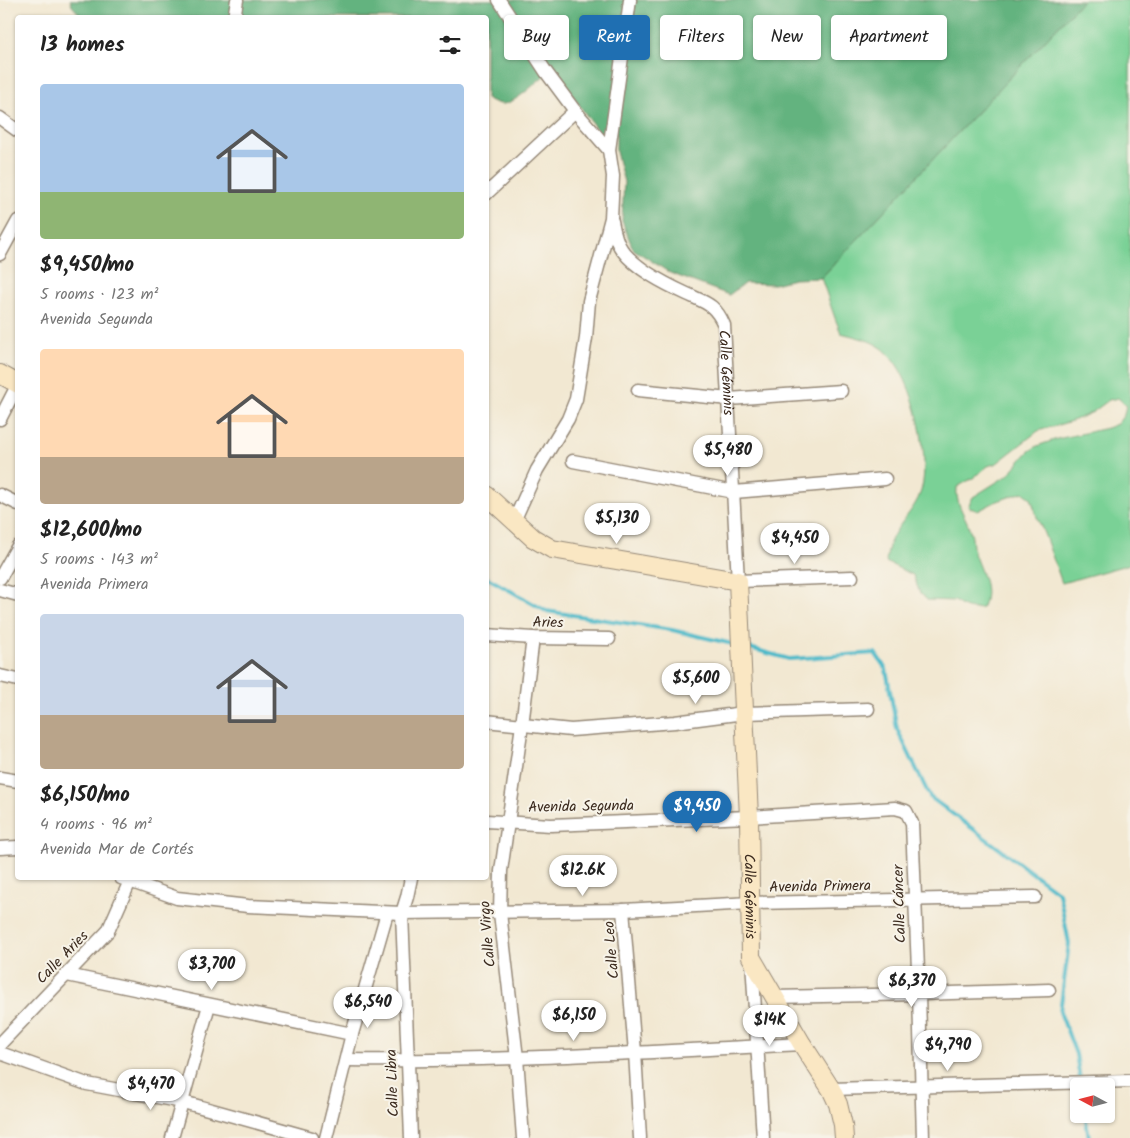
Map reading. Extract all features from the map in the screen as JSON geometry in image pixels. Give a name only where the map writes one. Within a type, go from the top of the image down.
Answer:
[{"type":"street","points":[[234,15],[237,0]]},
{"type":"street","points":[[499,0],[546,72],[575,111],[609,150]]},
{"type":"street","points":[[514,521],[537,470],[568,420],[576,399],[584,355],[589,301],[611,218],[613,176],[609,150],[630,0]]},
{"type":"street","points":[[489,191],[575,111]]},
{"type":"street","points":[[0,118],[15,130]]},
{"type":"street","name":"Calle Géminis","points":[[611,218],[615,238],[623,251],[639,266],[666,283],[711,305],[720,315],[724,325],[734,492],[749,817],[751,957],[831,1089],[838,1104],[843,1131]]},
{"type":"street","points":[[0,254],[15,226]]},
{"type":"street","points":[[0,374],[15,382]]},
{"type":"street","points":[[0,419],[15,390]]},
{"type":"street","points":[[638,390],[729,399],[841,391]]},
{"type":"street","points":[[573,461],[734,492],[885,479]]},
{"type":"street","points":[[0,494],[15,502]]},
{"type":"street","points":[[492,501],[537,541],[552,550],[738,581],[852,577]]},
{"type":"street","points":[[0,578],[15,551]]},
{"type":"street","points":[[0,590],[15,594]]},
{"type":"street","name":"Aries","points":[[489,635],[609,639]]},
{"type":"street","name":"Calle Virgo","points":[[523,1138],[517,1058],[500,913],[501,872],[522,725],[532,638]]},
{"type":"street","points":[[0,676],[15,679]]},
{"type":"street","points":[[489,721],[572,730],[675,722],[744,713],[868,709]]},
{"type":"street","points":[[0,778],[15,780]]},
{"type":"street","name":"Calle Cáncer","points":[[886,809],[895,808],[906,811],[912,823],[919,994],[922,1138]]},
{"type":"street","name":"Avenida Segunda","points":[[489,821],[551,826],[886,809]]},
{"type":"street","points":[[0,848],[15,847]]},
{"type":"street","name":"Calle Aries","points":[[0,1044],[108,931],[126,880]]},
{"type":"street","name":"Avenida Primera","points":[[129,880],[177,898],[248,906],[387,913],[624,910],[751,903],[1035,897]]},
{"type":"street","name":"Calle Libra","points":[[411,880],[408,897],[402,913],[411,1138]]},
{"type":"street","name":"Calle Leo","points":[[624,910],[636,1052],[640,1138]]},
{"type":"street","points":[[326,1138],[352,1034],[387,913]]},
{"type":"street","points":[[751,957],[763,1138]]},
{"type":"street","points":[[67,975],[352,1034]]},
{"type":"street","points":[[774,996],[1049,990]]},
{"type":"street","points":[[172,1138],[209,1005]]},
{"type":"street","points":[[346,1060],[517,1058],[802,1044]]},
{"type":"street","points":[[0,1053],[87,1084],[183,1102],[312,1138]]},
{"type":"street","points":[[831,1089],[1130,1081]]},
{"type":"street","points":[[843,1131],[856,1138]]},
{"type":"green space","points":[[70,0],[1083,0],[821,278],[794,279],[774,284],[745,283],[729,295],[670,273],[633,249],[622,221],[624,182],[616,152],[616,132],[599,133],[553,68],[514,100],[499,104],[489,100],[489,15],[80,15],[72,6]]},
{"type":"green space","points":[[1083,0],[1130,0],[1130,564],[1062,583],[1031,498],[1023,492],[995,502],[978,511],[968,507],[973,497],[1008,475],[1028,452],[1037,446],[1117,424],[1124,415],[1126,405],[1118,398],[1109,400],[1093,412],[1075,420],[1038,431],[997,463],[988,466],[973,478],[957,487],[957,499],[971,533],[974,553],[984,580],[985,601],[982,608],[974,609],[961,606],[955,601],[927,600],[920,593],[913,575],[886,562],[893,536],[921,491],[924,475],[924,456],[916,411],[900,370],[889,355],[873,343],[841,333],[821,278]]},
{"type":"waterway","points":[[489,579],[546,611],[672,630],[737,645]]},
{"type":"waterway","points":[[746,647],[789,659],[875,653],[886,669],[897,729],[930,797],[1059,893],[1069,943],[1060,1012],[1076,1054],[1080,1078]]},
{"type":"waterway","points":[[1086,1123],[1089,1138]]}]
